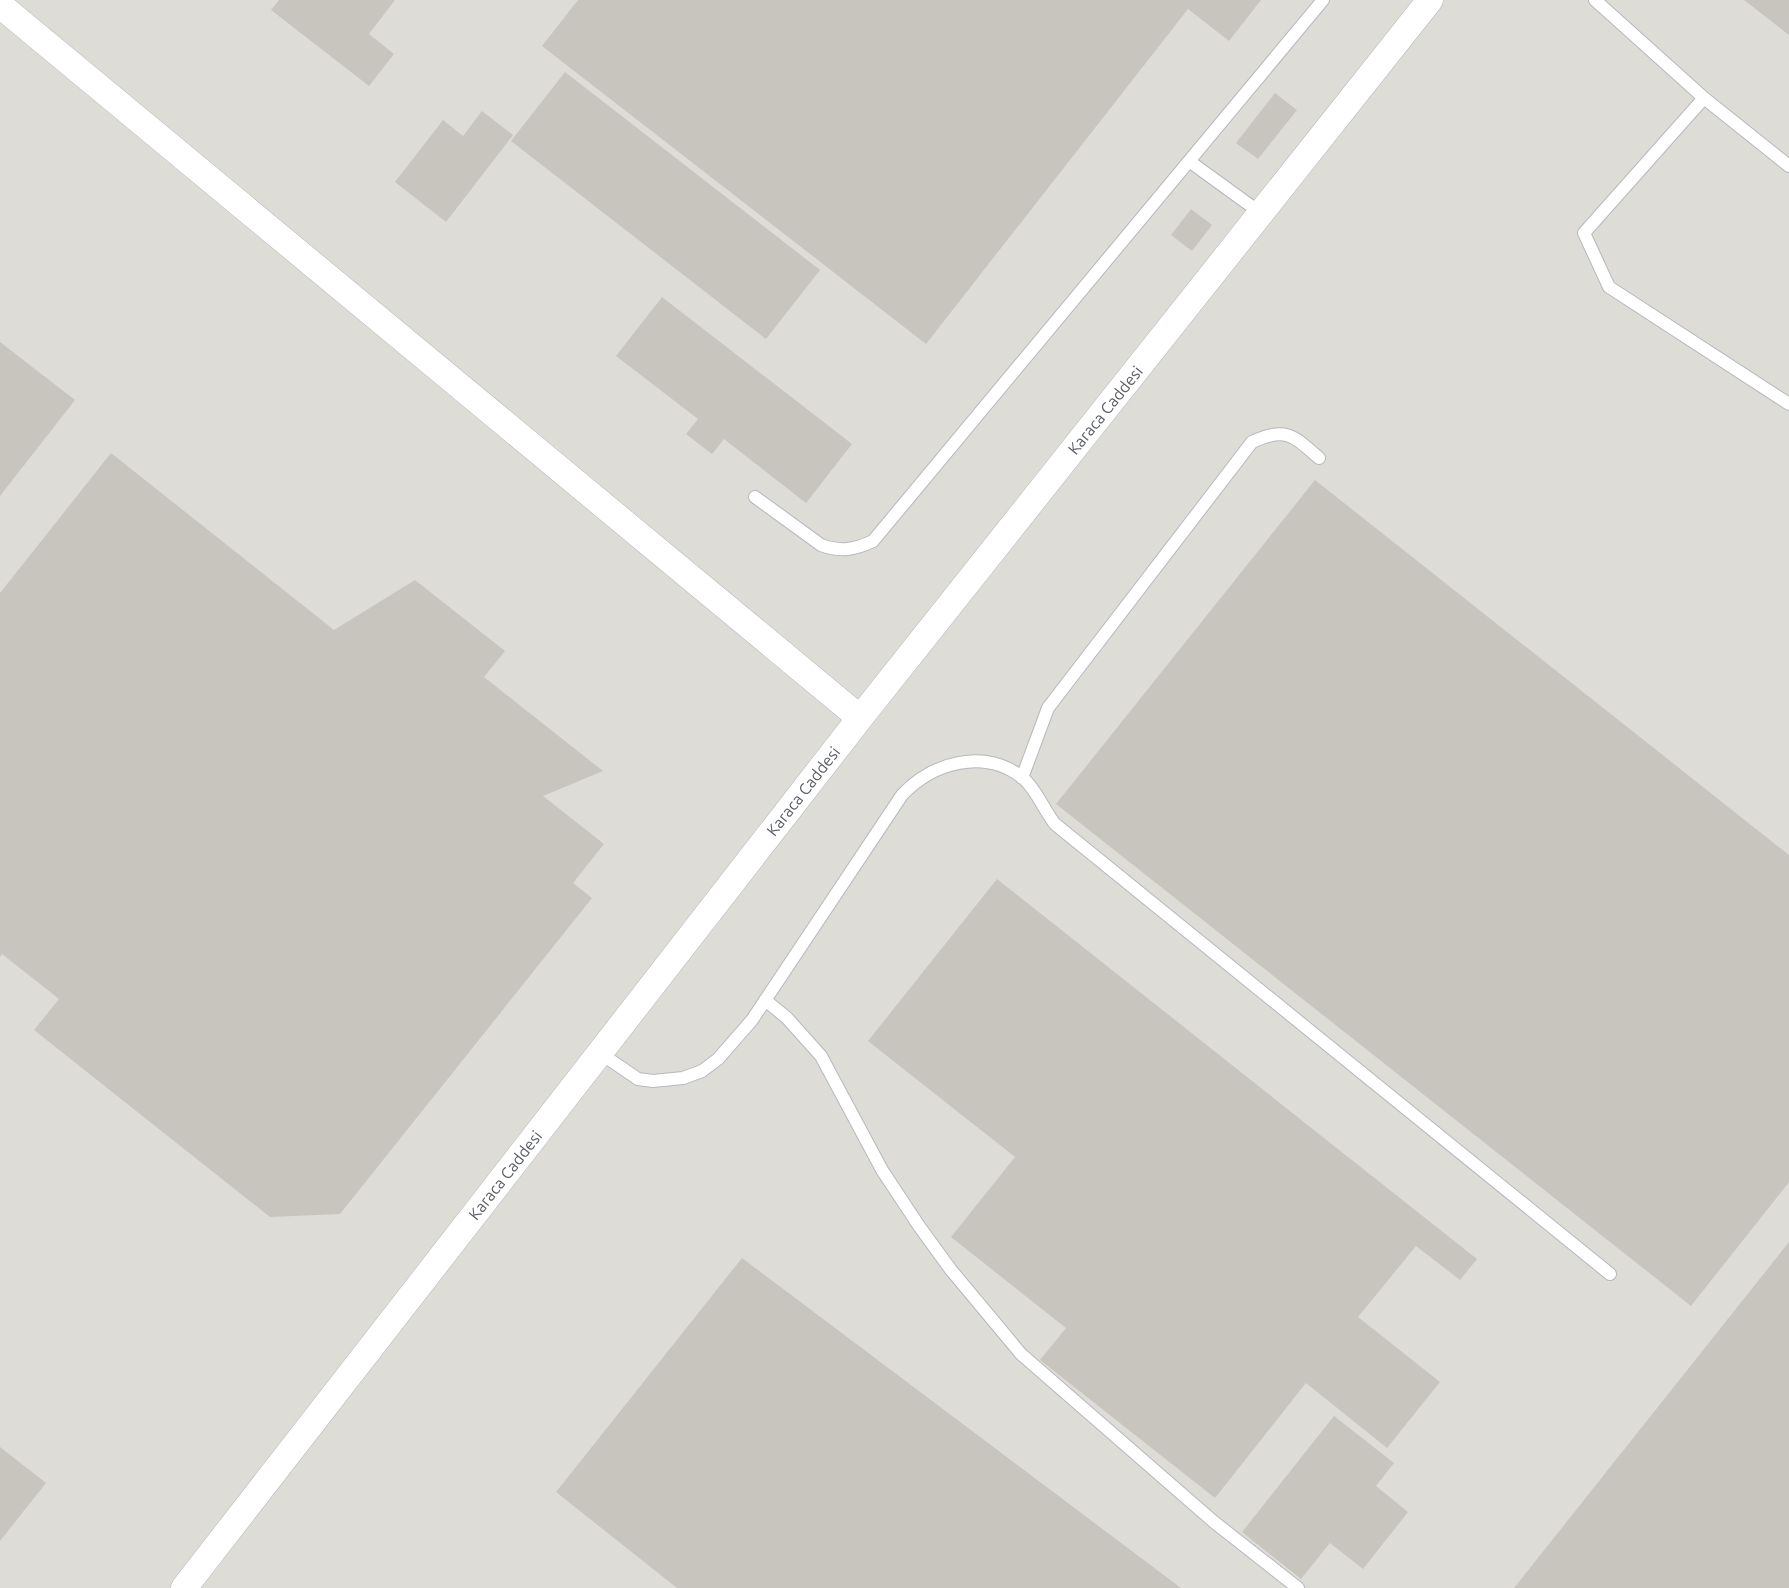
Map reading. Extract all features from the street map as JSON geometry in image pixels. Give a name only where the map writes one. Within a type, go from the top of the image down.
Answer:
[{"type":"street","name":"Karaca Caddesi","points":[[184,1588],[861,718],[1430,0]]},
{"type":"street","points":[[0,5],[861,718]]},
{"type":"lane","points":[[755,497],[821,545],[832,549],[859,548],[873,541],[1323,0]]},
{"type":"lane","points":[[1595,0],[1704,98],[1789,166]]},
{"type":"lane","points":[[1704,98],[1584,233],[1609,287],[1789,404]]},
{"type":"lane","points":[[1189,161],[1262,214]]},
{"type":"lane","points":[[1023,778],[1048,708],[1252,442],[1274,434],[1292,435],[1319,458]]},
{"type":"lane","points":[[600,1053],[638,1079],[653,1081],[683,1078],[702,1071],[718,1059],[765,1000],[902,795],[915,781],[940,767],[969,761],[1006,769],[1023,778],[1055,824],[1610,1274]]},
{"type":"lane","points":[[765,1000],[787,1018],[821,1056],[877,1160],[919,1226],[951,1270],[1021,1354],[1214,1522],[1298,1588]]},
{"type":"shaded area","points":[[0,0],[1789,0],[1789,1588],[0,1588]]},
{"type":"building","points":[[279,0],[395,0],[369,34],[394,54],[369,86],[271,10]]},
{"type":"building","points":[[578,0],[1261,0],[1229,41],[1188,9],[926,344],[542,46]]},
{"type":"building","points":[[1744,0],[1789,0],[1789,35]]},
{"type":"building","points":[[565,72],[820,270],[766,339],[511,141]]},
{"type":"building","points":[[1275,93],[1297,110],[1258,159],[1236,143]]},
{"type":"building","points":[[482,111],[513,135],[446,222],[395,182],[443,120],[463,136]]},
{"type":"building","points":[[1191,209],[1212,225],[1192,251],[1171,235]]},
{"type":"building","points":[[662,297],[852,444],[806,503],[724,439],[712,454],[686,434],[698,419],[616,356]]},
{"type":"building","points":[[0,342],[75,400],[0,496]]},
{"type":"building","points":[[111,453],[334,630],[415,580],[505,651],[484,677],[603,771],[543,796],[604,844],[573,883],[592,898],[340,1214],[270,1217],[34,1030],[59,999],[2,954],[0,957],[0,593]]},
{"type":"building","points":[[1315,480],[1789,855],[1789,1182],[1691,1306],[1056,804]]},
{"type":"building","points":[[997,879],[1477,1259],[1460,1280],[1416,1246],[1358,1317],[1440,1382],[1387,1448],[1306,1383],[1215,1498],[1040,1360],[1066,1328],[951,1237],[1015,1157],[868,1041]]},
{"type":"building","points":[[1789,1242],[1789,1588],[1514,1588]]},
{"type":"building","points":[[742,1258],[1181,1588],[677,1588],[556,1492]]},
{"type":"building","points":[[1334,1416],[1394,1463],[1376,1486],[1408,1512],[1363,1569],[1330,1543],[1301,1579],[1242,1532]]},
{"type":"building","points":[[0,1447],[46,1483],[0,1541]]}]
